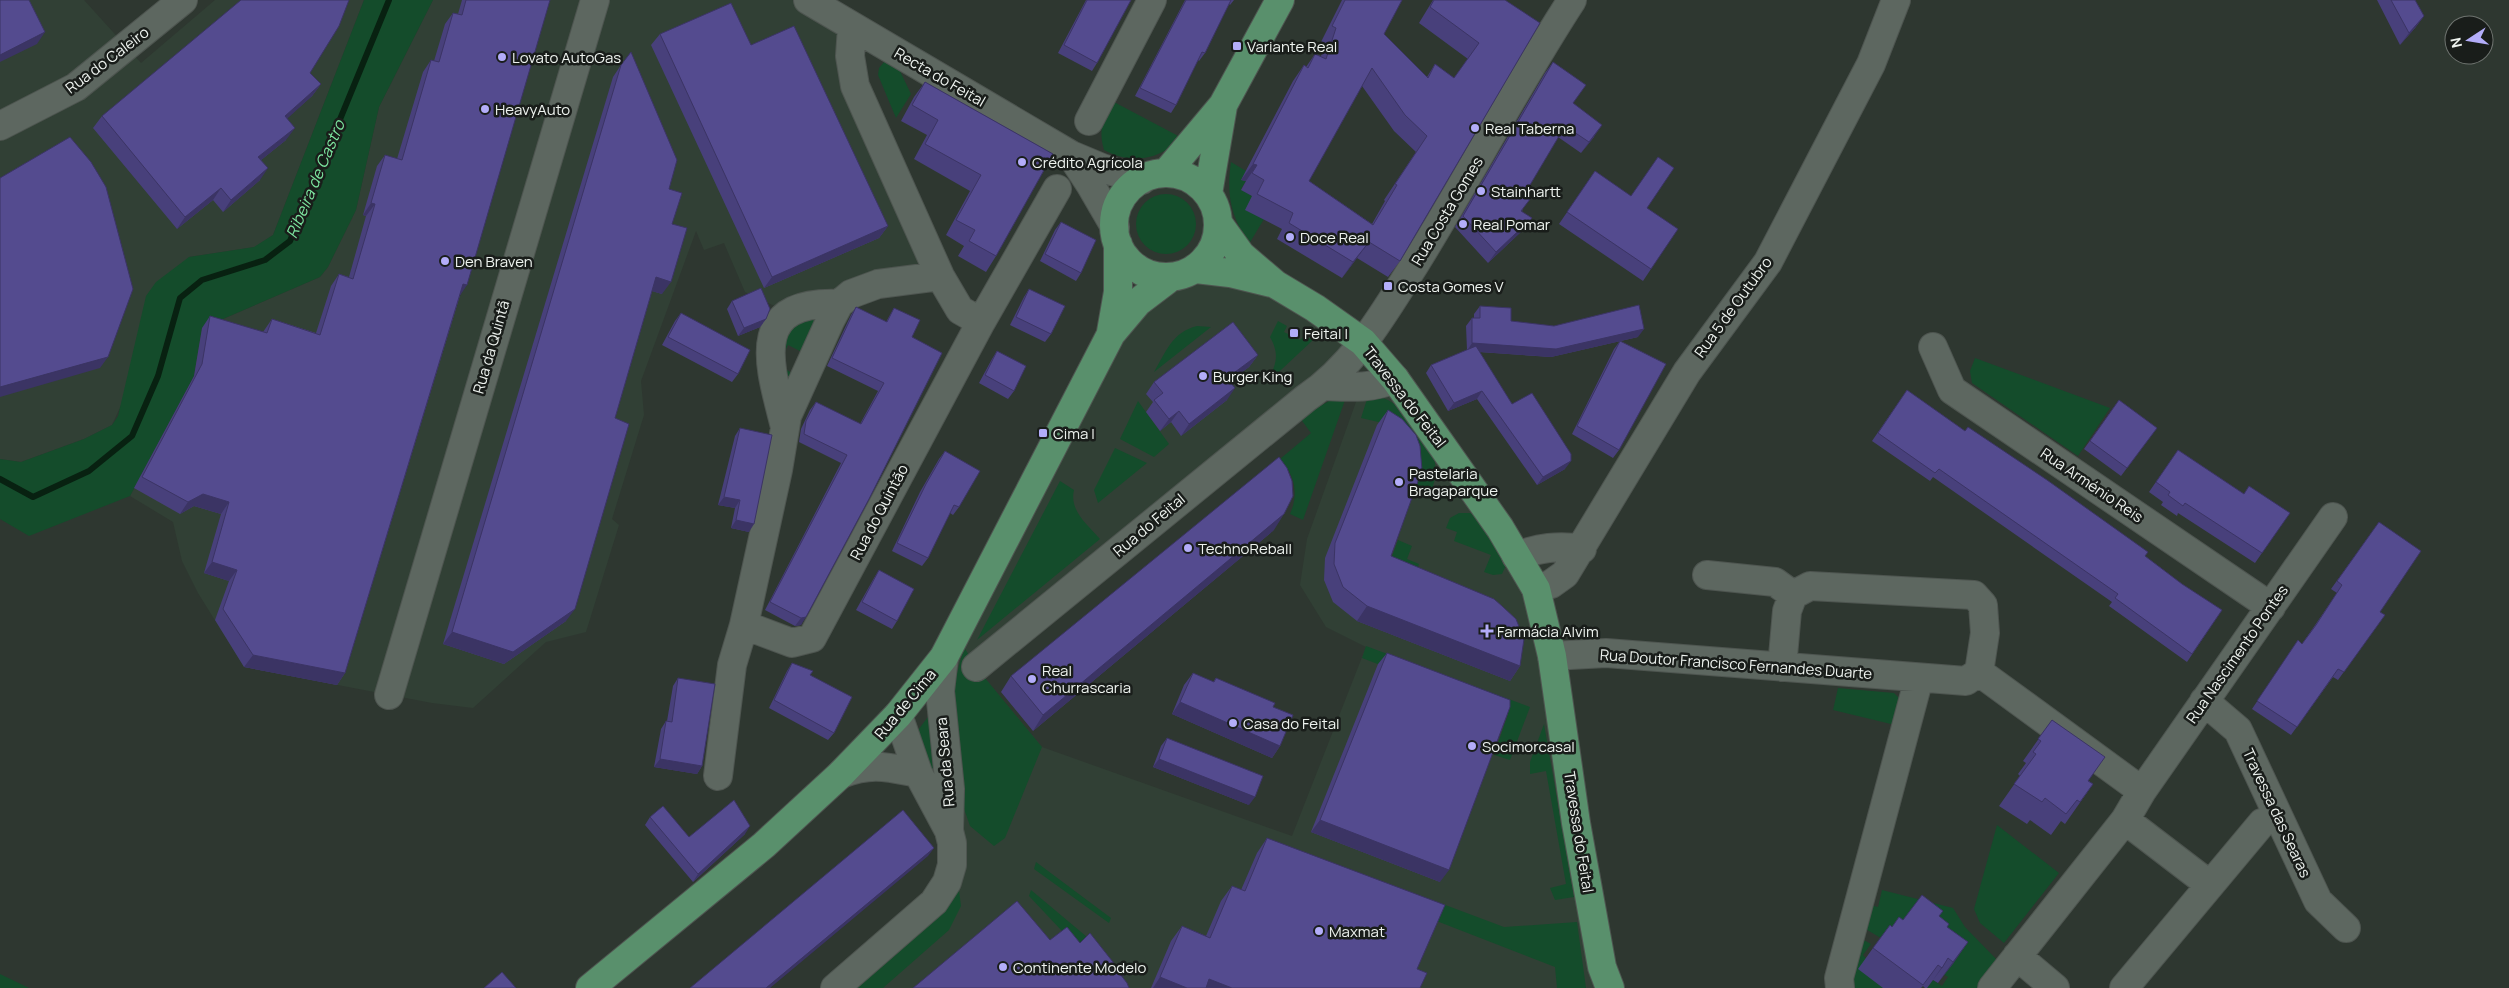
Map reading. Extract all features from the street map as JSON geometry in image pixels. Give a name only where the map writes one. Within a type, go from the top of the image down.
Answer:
[{"type":"main road","points":[[1116,235],[1116,209],[1121,196],[1130,187],[1154,177],[1223,105],[1280,0]]},
{"type":"main road","points":[[1208,194],[1223,105]]},
{"type":"main road","name":"Recta do Feital","points":[[1154,177],[1181,175],[1195,182],[1208,194],[1216,208],[1218,223],[1212,248],[1184,273]]},
{"type":"main road","name":"Recta do Feital","points":[[1218,223],[1241,255],[1275,284],[1315,308],[1363,342]]},
{"type":"main road","name":"Recta do Feital","points":[[1116,235],[1126,259],[1137,268],[1184,273],[1230,273],[1275,284]]},
{"type":"main road","name":"Rua de Cima","points":[[1111,334],[1118,292],[1116,235]]},
{"type":"main road","name":"Rua de Cima","points":[[590,988],[764,845],[841,774],[898,715],[944,657],[1111,334],[1138,302],[1184,273]]},
{"type":"main road","name":"Travessa do Feital","points":[[1363,342],[1395,379],[1455,462],[1536,589],[1552,656],[1576,823],[1602,967],[1610,988]]},
{"type":"street","name":"Rua do Caleiro","points":[[0,126],[76,87],[183,0]]},
{"type":"street","name":"Rua da Quintã","points":[[389,695],[595,0]]},
{"type":"street","name":"Recta do Feital","points":[[808,0],[1070,155],[1102,168],[1154,177]]},
{"type":"street","points":[[1089,121],[1152,0]]},
{"type":"street","name":"Rua Costa Gomes","points":[[1363,342],[1436,230],[1572,0]]},
{"type":"street","name":"Rua 5 de Outubro","points":[[1536,589],[1551,584],[1565,574],[1582,549],[1687,372],[1768,262],[1870,64],[1896,0]]},
{"type":"street","points":[[852,27],[850,56],[855,86],[940,276],[960,310],[981,322]]},
{"type":"street","name":"Recta do Feital","points":[[1070,155],[1090,184],[1116,235]]},
{"type":"street","name":"Rua do Quintão","points":[[744,624],[792,643],[812,638],[981,322],[1057,189]]},
{"type":"street","points":[[718,776],[732,665],[755,581],[787,416],[839,304],[851,294],[878,284],[940,276]]},
{"type":"street","points":[[785,427],[772,374],[769,354],[771,334],[789,313],[817,303],[839,304]]},
{"type":"street","name":"Rua do Feital","points":[[976,667],[1205,479],[1306,398],[1324,386],[1350,361],[1363,342]]},
{"type":"street","name":"Rua Arménio Reis","points":[[1933,347],[1952,390],[2271,607]]},
{"type":"street","points":[[1324,386],[1362,388],[1380,385],[1395,379]]},
{"type":"street","name":"Rua Nascimento Pontes","points":[[2142,791],[2333,517]]},
{"type":"street","points":[[1516,556],[1548,547],[1566,546],[1582,549]]},
{"type":"street","points":[[1707,575],[1775,582],[1793,595]]},
{"type":"street","points":[[1782,667],[1787,611],[1793,595],[1810,586],[1974,595],[1983,605],[1985,633],[1979,672],[2142,791],[2125,820],[1992,988]]},
{"type":"street","name":"Rua Doutor Francisco Fernandes Duarte","points":[[1552,656],[1606,653],[1966,681],[1979,672]]},
{"type":"street","name":"Rua da Seara","points":[[944,657],[940,691],[950,789],[949,831]]},
{"type":"street","points":[[1840,988],[1839,978],[1920,678]]},
{"type":"street","name":"Travessa das Searas","points":[[2204,701],[2238,730],[2318,900],[2346,928]]},
{"type":"street","name":"Rua da Seara","points":[[898,715],[918,773],[949,831]]},
{"type":"street","name":"Rua da Seara","points":[[841,774],[862,766],[882,766],[918,773]]},
{"type":"street","points":[[2125,820],[2210,885]]},
{"type":"street","points":[[2124,988],[2262,823]]},
{"type":"street","points":[[835,988],[934,902],[947,882],[952,864],[952,843],[949,831]]},
{"type":"street","points":[[2016,956],[2055,988]]},
{"type":"shaded area","points":[[0,0],[84,0],[141,63],[215,0],[364,0],[273,235],[255,247],[189,257],[112,425],[84,439],[21,462],[0,459]]},
{"type":"shaded area","points":[[433,0],[808,0],[852,27],[850,56],[940,276],[789,313],[745,292],[724,243],[704,250],[696,231],[641,381],[644,415],[612,519],[619,525],[586,632],[546,642],[473,708],[432,703],[244,667],[198,593],[182,561],[173,522],[130,496],[194,376],[202,328],[320,277],[328,267],[356,210],[379,107]]},
{"type":"shaded area","points":[[1230,273],[1363,342],[976,667],[1042,747],[1292,836],[1366,647],[1326,627],[1300,585],[1307,539],[1361,388],[1395,379],[1536,589],[1610,988],[835,988],[947,882],[940,691],[1111,334],[1184,275]]},
{"type":"green space","points":[[364,0],[433,0],[379,107],[356,210],[328,267],[320,277],[202,328],[194,376],[130,496],[29,536],[0,519],[0,459],[21,462],[84,439],[112,425],[118,416],[146,296],[156,282],[189,257],[254,247],[273,235]]},
{"type":"green space","points":[[892,60],[899,69],[911,94],[896,118],[878,75],[879,68],[884,62]]},
{"type":"green space","points":[[1114,102],[1182,138],[1164,151],[1145,158],[1125,158],[1104,150],[1101,136],[1103,125]]},
{"type":"green space","points":[[1231,162],[1246,171],[1242,180],[1246,181],[1241,189],[1252,196],[1264,219],[1249,244],[1238,224],[1231,205],[1229,185]]},
{"type":"green space","points":[[1160,194],[1172,194],[1183,199],[1191,207],[1196,218],[1194,236],[1183,249],[1172,254],[1160,254],[1149,249],[1141,241],[1136,230],[1136,218],[1141,207],[1149,199]]},
{"type":"green space","points":[[816,311],[823,311],[802,352],[788,345],[778,365],[792,373],[783,390],[777,362],[777,340],[781,331],[789,324],[800,317]]},
{"type":"green space","points":[[1278,321],[1287,326],[1284,332],[1300,340],[1304,336],[1313,340],[1268,382],[1276,359],[1275,349],[1270,337]]},
{"type":"green space","points":[[1197,326],[1211,327],[1154,372],[1166,350],[1176,338],[1188,329]]},
{"type":"green space","points":[[1975,358],[2110,408],[2078,456],[1972,383],[1970,371]]},
{"type":"green space","points":[[1369,393],[1388,400],[1407,412],[1434,453],[1436,475],[1430,497],[1416,491],[1417,472],[1387,424],[1361,418]]},
{"type":"green space","points":[[1345,400],[1303,520],[1290,514],[1295,492],[1294,485],[1289,472],[1280,459],[1311,433],[1300,418],[1329,401]]},
{"type":"green space","points":[[1138,401],[1169,444],[1154,457],[1120,439]]},
{"type":"green space","points":[[1115,448],[1147,463],[1098,503],[1094,490]]},
{"type":"green space","points":[[1060,481],[1074,490],[1074,505],[1077,511],[1100,539],[977,640]]},
{"type":"green space","points":[[1459,513],[1470,513],[1479,517],[1506,565],[1502,574],[1493,575],[1484,572],[1491,555],[1454,541],[1457,532],[1446,528],[1450,518]]},
{"type":"green space","points":[[1398,540],[1412,546],[1407,559],[1419,564],[1413,580],[1387,570]]},
{"type":"green space","points":[[1366,646],[1530,707],[1510,760],[1494,755],[1508,714],[1362,658]]},
{"type":"green space","points":[[964,647],[976,667],[1042,747],[1005,838],[994,846],[970,826],[962,803],[952,709],[956,677]]},
{"type":"green space","points":[[1838,688],[1894,693],[1901,700],[1895,725],[1833,710]]},
{"type":"green space","points":[[931,713],[944,790],[929,769],[915,734]]},
{"type":"green space","points":[[1544,724],[1574,897],[1555,900],[1550,888],[1566,884],[1546,771],[1530,774],[1530,762]]},
{"type":"green space","points":[[1997,825],[2059,873],[2004,943],[1980,923],[1974,909]]},
{"type":"green space","points":[[1036,862],[1111,918],[1109,923],[1034,869]]},
{"type":"green space","points":[[959,890],[961,906],[949,930],[883,988],[853,988],[941,911]]},
{"type":"green space","points":[[1031,890],[1087,937],[1077,947],[1029,896]]},
{"type":"green space","points":[[1882,890],[1953,908],[1965,927],[2000,963],[1982,988],[1927,988],[1933,980],[1942,986],[1948,977],[1862,927],[1866,904],[1878,907]]},
{"type":"green space","points":[[1440,903],[1504,927],[1577,922],[1586,988],[1557,988],[1555,967],[1434,920]]},
{"type":"green space","points":[[1858,937],[1871,944],[1863,955],[1892,988],[1846,988]]},
{"type":"green space","points":[[0,974],[29,988],[0,988]]},
{"type":"building","points":[[0,0],[29,0],[45,32],[0,55]]},
{"type":"building","points":[[241,0],[349,0],[339,26],[310,73],[321,84],[285,116],[295,128],[258,157],[268,168],[231,200],[221,188],[185,217],[102,116]]},
{"type":"building","points":[[466,0],[550,0],[467,285],[463,284],[345,673],[253,655],[223,609],[237,570],[212,562],[229,502],[203,494],[188,502],[142,477],[202,364],[210,316],[267,333],[272,319],[320,335],[339,274],[353,279],[375,204],[371,203],[385,155],[402,160],[431,60],[439,62],[453,13],[462,15]]},
{"type":"building","points":[[1087,0],[1131,0],[1097,63],[1064,45]]},
{"type":"building","points":[[1186,0],[1231,0],[1205,53],[1202,52],[1176,105],[1140,88]]},
{"type":"building","points":[[1345,0],[1402,0],[1384,34],[1428,78],[1435,64],[1454,78],[1479,43],[1430,7],[1434,0],[1505,0],[1540,23],[1400,261],[1369,242],[1353,262],[1289,223],[1293,213],[1257,194],[1264,180],[1252,173],[1257,165],[1253,164],[1304,65],[1308,68],[1315,54],[1326,59],[1336,28],[1332,26]],"holes":[[[1372,68],[1405,115],[1427,136],[1395,184],[1397,185],[1373,225],[1309,181]]]},
{"type":"building","points":[[2391,0],[2415,0],[2424,16],[2409,33]]},
{"type":"building","points":[[731,3],[751,45],[794,26],[888,226],[772,277],[660,34]]},
{"type":"building","points":[[631,52],[677,160],[669,189],[682,193],[672,224],[687,228],[671,282],[656,277],[615,418],[629,424],[575,609],[513,652],[452,632],[621,65]]},
{"type":"building","points":[[1553,62],[1586,85],[1573,103],[1602,125],[1589,142],[1565,126],[1527,190],[1534,194],[1521,211],[1532,218],[1496,252],[1463,216]]},
{"type":"building","points":[[925,82],[1053,154],[996,256],[969,241],[975,230],[956,220],[981,175],[925,144],[938,120],[912,105]]},
{"type":"building","points":[[70,137],[91,162],[106,187],[133,289],[108,357],[0,387],[0,178]]},
{"type":"building","points":[[1658,157],[1674,168],[1647,208],[1678,229],[1651,269],[1567,212],[1595,171],[1631,196]]},
{"type":"building","points":[[1061,222],[1096,240],[1081,273],[1045,254]]},
{"type":"building","points":[[761,288],[770,309],[766,319],[744,328],[732,301]]},
{"type":"building","points":[[1029,289],[1065,306],[1051,334],[1016,317]]},
{"type":"building","points":[[1639,305],[1644,329],[1556,349],[1472,343],[1472,318],[1480,318],[1480,306],[1511,308],[1511,321],[1554,326]]},
{"type":"building","points":[[856,307],[887,322],[894,308],[920,320],[912,337],[942,353],[869,499],[806,617],[801,618],[770,602],[847,455],[804,434],[806,421],[816,402],[861,424],[884,383],[832,358]]},
{"type":"building","points":[[681,313],[750,350],[738,374],[668,337]]},
{"type":"building","name":"Burger King","points":[[1233,322],[1258,355],[1227,378],[1235,388],[1189,424],[1179,411],[1169,419],[1154,400],[1163,393],[1154,382]]},
{"type":"building","points":[[1620,341],[1666,364],[1619,450],[1577,426]]},
{"type":"building","points":[[1476,346],[1512,404],[1532,393],[1571,454],[1571,461],[1543,477],[1482,391],[1454,403],[1431,365]]},
{"type":"building","points":[[997,351],[1026,366],[1014,391],[985,375]]},
{"type":"building","points":[[1907,390],[1965,431],[1968,427],[2047,480],[2148,552],[2145,556],[2182,584],[2222,610],[2192,654],[2115,598],[2118,594],[1939,469],[1935,473],[1878,433]]},
{"type":"building","points":[[2119,400],[2157,428],[2127,468],[2090,441]]},
{"type":"building","points":[[1388,410],[1402,419],[1416,435],[1420,446],[1422,470],[1391,556],[1494,599],[1516,619],[1524,639],[1520,666],[1367,606],[1343,587],[1334,564],[1335,543]]},
{"type":"building","points":[[740,428],[772,435],[754,524],[736,520],[740,500],[724,497]]},
{"type":"building","points":[[2178,450],[2244,494],[2249,486],[2290,513],[2262,553],[2185,503],[2183,506],[2168,495],[2170,492],[2156,482]]},
{"type":"building","points":[[945,451],[980,471],[959,507],[954,505],[928,558],[897,543],[926,484]]},
{"type":"building","points":[[1279,457],[1287,468],[1292,481],[1293,496],[1284,514],[1043,715],[1011,676]]},
{"type":"building","points":[[2379,522],[2421,551],[2380,612],[2385,615],[2344,672],[2338,669],[2297,727],[2257,701],[2298,640],[2302,644],[2316,625],[2342,585],[2337,581]]},
{"type":"building","points":[[879,570],[914,589],[897,621],[862,602]]},
{"type":"building","points":[[1387,653],[1510,700],[1510,707],[1449,870],[1320,820]]},
{"type":"building","points":[[792,663],[813,671],[810,675],[852,697],[834,733],[774,700]]},
{"type":"building","points":[[1193,673],[1214,682],[1216,678],[1275,703],[1273,707],[1293,715],[1280,746],[1180,702]]},
{"type":"building","points":[[678,678],[715,684],[702,766],[660,759],[666,721],[672,722]]},
{"type":"building","points":[[2052,720],[2105,757],[2088,781],[2093,784],[2080,802],[2077,800],[2066,814],[2045,798],[2042,802],[2014,784],[2036,754],[2033,752],[2041,741],[2038,739]]},
{"type":"building","points":[[1167,738],[1263,776],[1255,797],[1159,759]]},
{"type":"building","points":[[734,800],[750,826],[698,874],[650,817],[663,806],[689,837]]},
{"type":"building","points":[[903,810],[934,848],[766,988],[690,988]]},
{"type":"building","name":"Maxmat","points":[[1267,838],[1445,905],[1417,969],[1427,973],[1420,988],[1232,988],[1209,979],[1206,988],[1187,988],[1160,977],[1182,926],[1210,938],[1232,886],[1245,891]]},
{"type":"building","points":[[1922,895],[1943,911],[1939,916],[1949,924],[1947,927],[1968,942],[1953,962],[1948,958],[1942,968],[1938,965],[1923,985],[1873,948],[1890,925],[1892,927],[1899,917],[1903,920]]},
{"type":"building","name":"Continente Modelo","points":[[1017,901],[1050,940],[1067,927],[1080,943],[1090,933],[1124,976],[1120,974],[1129,988],[913,988]]},
{"type":"building","points":[[502,972],[516,988],[484,988]]},
{"type":"waterway","name":"Ribeira de Castro","points":[[0,479],[33,497],[89,471],[132,436],[158,376],[180,298],[202,280],[265,260],[290,241],[389,0]]},
{"type":"place","name":"Variante Real","points":[[1237,46]]},
{"type":"place","name":"Lovato AutoGas","points":[[502,57]]},
{"type":"place","name":"HeavyAuto","points":[[485,109]]},
{"type":"place","name":"Real Taberna","points":[[1475,128]]},
{"type":"place","name":"Crédito Agrícola","points":[[1022,162]]},
{"type":"place","name":"Stainhartt","points":[[1481,191]]},
{"type":"place","name":"Real Pomar","points":[[1463,224]]},
{"type":"place","name":"Doce Real","points":[[1290,237]]},
{"type":"place","name":"Den Braven","points":[[445,261]]},
{"type":"place","name":"Costa Gomes V","points":[[1388,286]]},
{"type":"place","name":"Feital I","points":[[1294,333]]},
{"type":"place","name":"Burger King","points":[[1203,376]]},
{"type":"place","name":"Cima I","points":[[1043,433]]},
{"type":"place","name":"Pastelaria Bragaparque","points":[[1399,482]]},
{"type":"place","name":"TechnoReball","points":[[1188,548]]},
{"type":"place","name":"Farmácia Alvim","points":[[1487,631]]},
{"type":"place","name":"Real Churrascaria","points":[[1032,679]]},
{"type":"place","name":"Casa do Feital","points":[[1233,723]]},
{"type":"place","name":"Socimorcasal","points":[[1472,746]]},
{"type":"place","name":"Maxmat","points":[[1319,931]]},
{"type":"place","name":"Continente Modelo","points":[[1003,967]]}]
